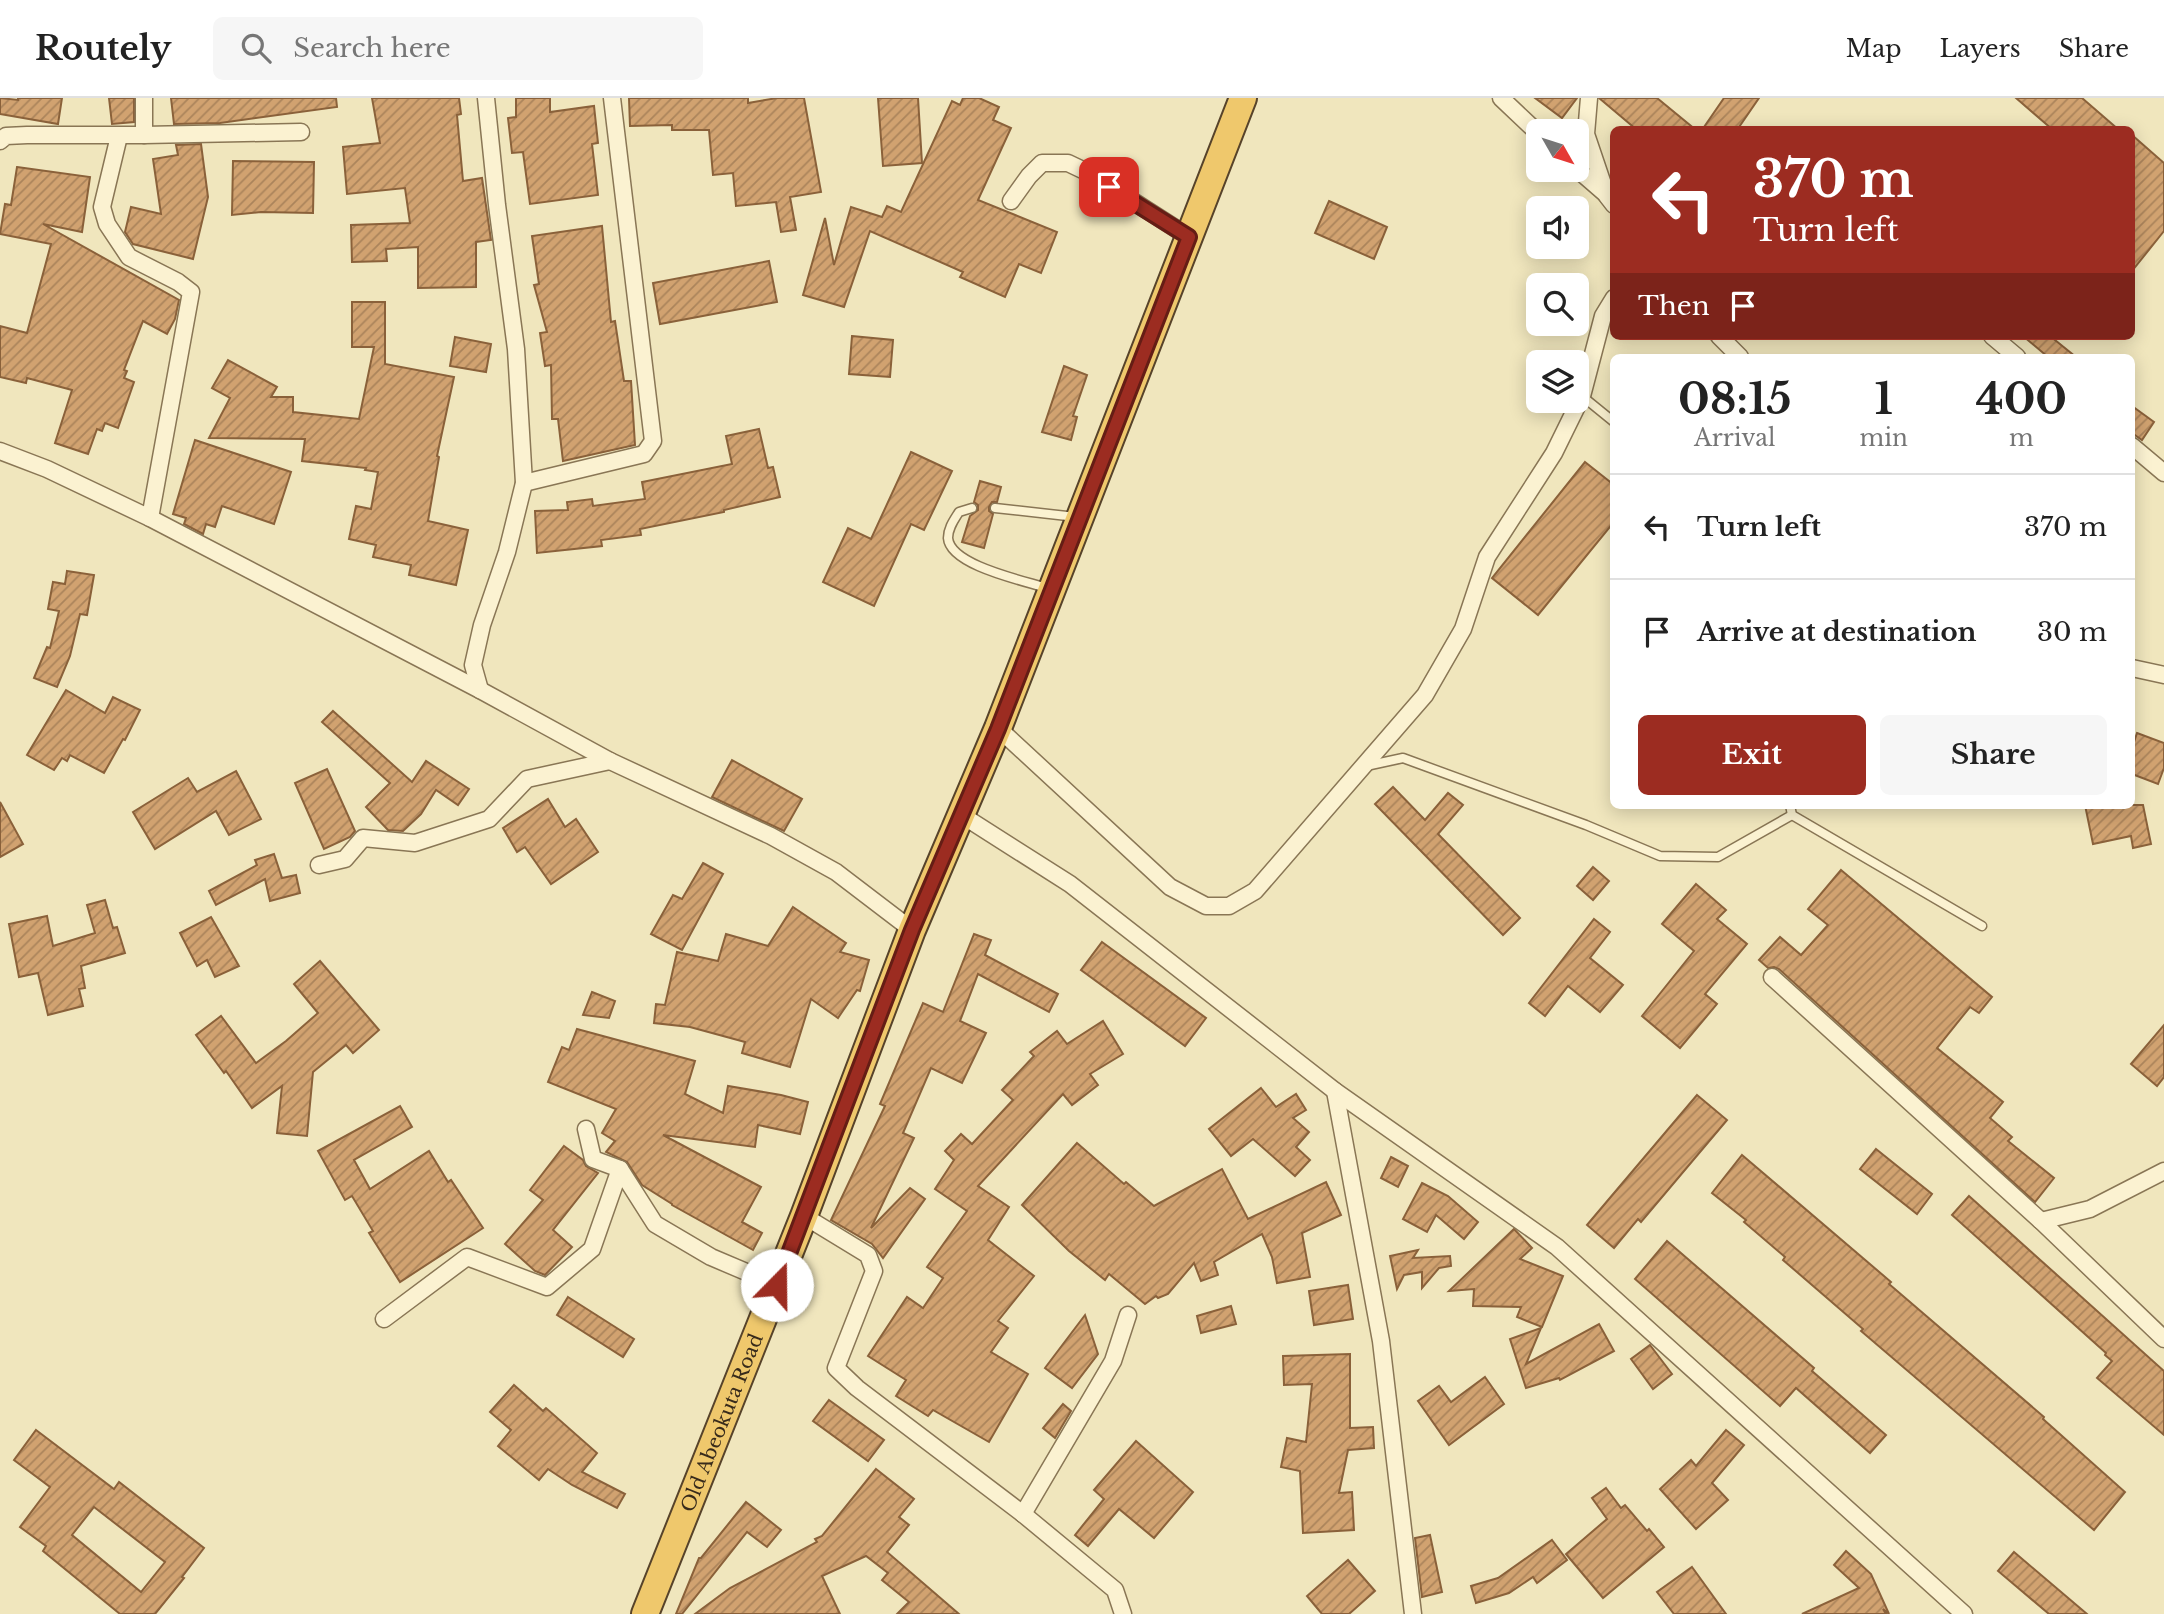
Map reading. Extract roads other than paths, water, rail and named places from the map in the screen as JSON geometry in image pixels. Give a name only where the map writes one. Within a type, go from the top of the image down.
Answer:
[{"type":"highway","name":"Old Abeokuta Road","points":[[645,1614],[804,1216],[912,930],[998,729],[1243,98]]},
{"type":"street","points":[[144,98],[144,135]]},
{"type":"street","points":[[480,690],[473,666],[482,625],[507,551],[524,483],[516,349],[496,205],[486,98]]},
{"type":"street","points":[[524,483],[644,454],[653,441],[612,98]]},
{"type":"street","points":[[1501,98],[1526,122]]},
{"type":"street","points":[[1589,98],[1586,134],[1610,200]]},
{"type":"street","points":[[0,141],[6,136],[27,135],[301,132]]},
{"type":"street","points":[[119,136],[102,207],[107,223],[129,257],[178,282],[191,292],[150,518]]},
{"type":"street","points":[[1011,201],[1042,163],[1069,163],[1189,237]]},
{"type":"street","points":[[1589,180],[1610,200]]},
{"type":"street","points":[[1589,369],[1603,316],[1610,305]]},
{"type":"street","points":[[1723,340],[1737,354]]},
{"type":"street","points":[[1997,340],[2013,354]]},
{"type":"street","points":[[998,729],[1170,887],[1206,906],[1229,906],[1255,891],[1425,695],[1463,629],[1487,557],[1554,453],[1574,413]]},
{"type":"street","points":[[2135,449],[2164,473]]},
{"type":"street","points":[[0,451],[47,469],[150,518],[610,761],[771,836],[836,872],[912,930]]},
{"type":"street","points":[[2135,669],[2164,675]]},
{"type":"street","points":[[318,865],[345,859],[363,838],[415,843],[489,819],[527,779],[610,761]]},
{"type":"street","points":[[960,814],[1070,884],[1335,1091],[1556,1247],[1964,1614]]},
{"type":"street","points":[[1772,977],[2164,1339]]},
{"type":"street","points":[[1335,1091],[1381,1341],[1413,1614]]},
{"type":"street","points":[[586,1129],[593,1159],[620,1169],[655,1224],[710,1258],[777,1285]]},
{"type":"street","points":[[384,1319],[467,1257],[547,1287],[592,1249],[620,1169]]},
{"type":"street","points":[[2040,1222],[2090,1209],[2164,1171]]},
{"type":"street","points":[[804,1216],[868,1255],[874,1271],[836,1368],[857,1388],[1023,1514],[1115,1590],[1123,1614]]},
{"type":"street","points":[[1023,1514],[1113,1361],[1128,1315]]},
{"type":"lane","points":[[1589,402],[1610,419]]},
{"type":"lane","points":[[972,508],[959,512],[951,525],[948,538],[953,551],[965,561],[1052,590]]},
{"type":"lane","points":[[995,508],[1080,517]]},
{"type":"lane","points":[[1364,767],[1403,758],[1586,825],[1660,856],[1718,857],[1792,816]]},
{"type":"lane","points":[[1791,809],[1792,816],[1982,926]]}]
